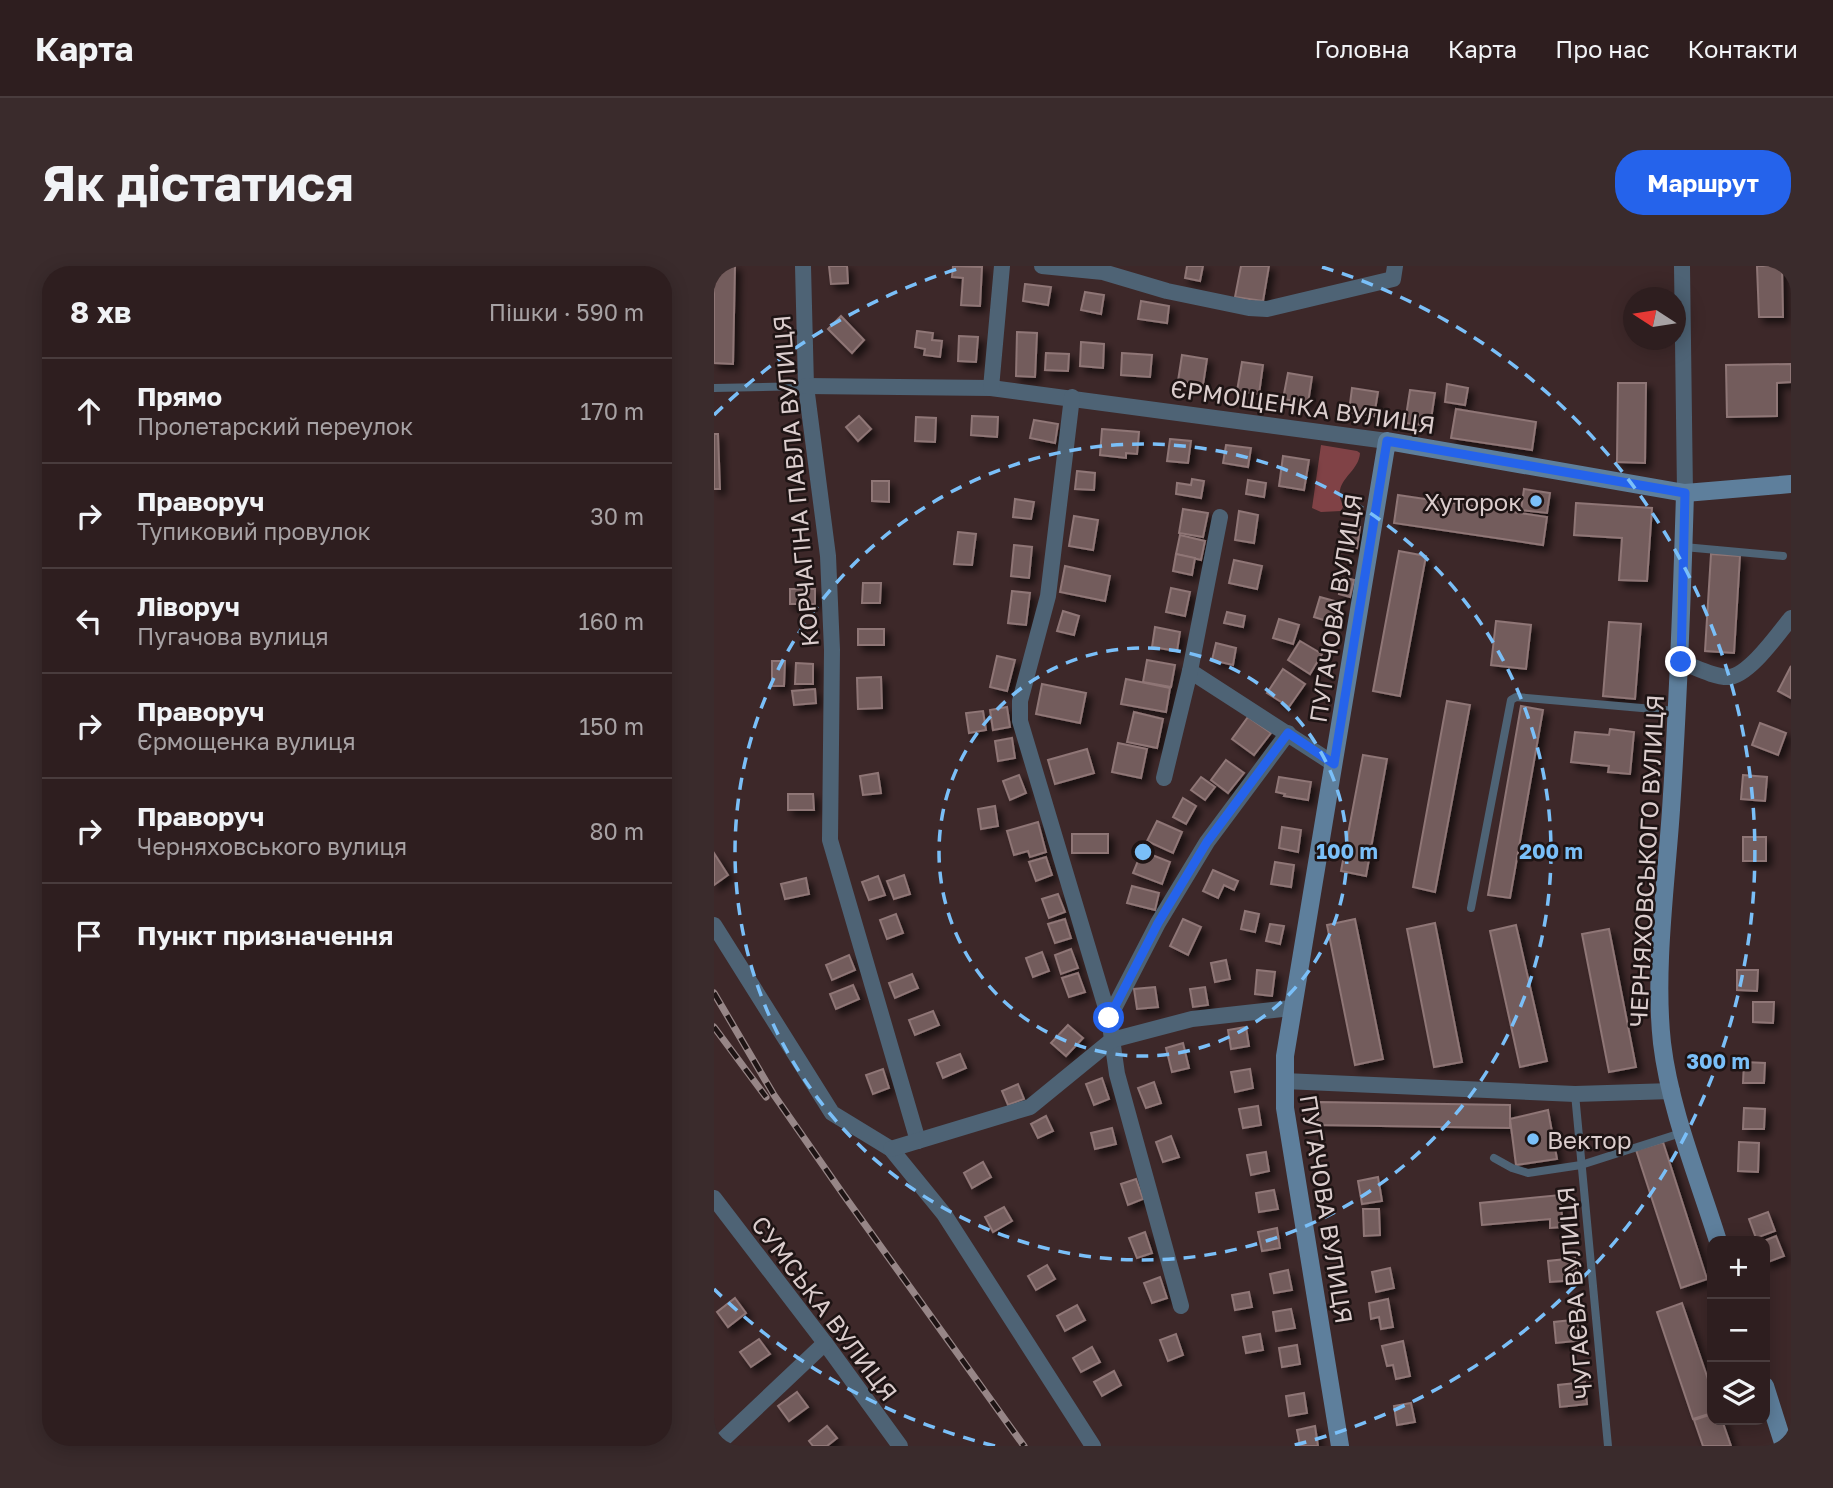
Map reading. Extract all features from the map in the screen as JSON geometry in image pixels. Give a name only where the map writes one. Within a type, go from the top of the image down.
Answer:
[{"type":"street","name":"КОРЧАГІНА ПАВЛА ВУЛИЦЯ","points":[[803,266],[806,386],[828,556],[832,650],[830,840],[918,1141]]},
{"type":"street","points":[[991,387],[1002,266]]},
{"type":"street","points":[[1042,266],[1103,272],[1167,290],[1267,309],[1393,279],[1395,266]]},
{"type":"street","name":"ЧЕРНЯХОВСЬКОГО ВУЛИЦЯ","points":[[1682,266],[1685,493],[1681,662],[1663,921],[1660,1006],[1662,1045],[1672,1091],[1716,1236]]},
{"type":"street","name":"ЄРМОЩЕНКА ВУЛИЦЯ","points":[[806,386],[991,387],[1387,441],[1685,493],[1791,484]]},
{"type":"street","points":[[1072,397],[1048,596],[1020,701],[1020,721],[1109,1018],[1116,1074],[1181,1306]]},
{"type":"street","name":"ПУГАЧОВА ВУЛИЦЯ","points":[[1340,1446],[1284,1108],[1284,1081],[1292,1008],[1387,441]]},
{"type":"street","points":[[1164,778],[1190,671],[1220,517]]},
{"type":"street","points":[[1681,662],[1725,677],[1737,676],[1791,618]]},
{"type":"street","points":[[1190,671],[1334,764]]},
{"type":"street","points":[[1109,1018],[1158,923],[1207,842],[1288,733]]},
{"type":"street","points":[[714,925],[832,1113],[891,1149],[944,1214],[1093,1446]]},
{"type":"street","points":[[891,1149],[1030,1107],[1112,1040],[1192,1018],[1292,1008]]},
{"type":"street","points":[[1284,1081],[1575,1094],[1672,1091]]},
{"type":"street","name":"СУМСЬКА ВУЛИЦЯ","points":[[714,1198],[900,1446]]},
{"type":"street","points":[[716,1446],[825,1343]]},
{"type":"street","points":[[1770,1402],[1784,1446]]},
{"type":"lane","points":[[714,388],[806,386]]},
{"type":"lane","points":[[1684,547],[1783,556]]},
{"type":"lane","points":[[1471,908],[1511,700],[1516,697],[1678,711]]},
{"type":"lane","name":"ЧУГАЄВА ВУЛИЦЯ","points":[[1575,1094],[1608,1446]]},
{"type":"lane","points":[[1494,1158],[1512,1168],[1528,1172],[1581,1165],[1684,1133]]},
{"type":"shaded area","points":[[1321,445],[1360,453],[1357,464],[1340,490],[1343,507],[1341,511],[1321,512],[1312,508]]},
{"type":"building","points":[[714,266],[735,266],[733,364],[714,363]]},
{"type":"building","points":[[829,266],[847,266],[848,283],[831,284]]},
{"type":"building","points":[[953,266],[982,267],[980,306],[961,305],[963,278],[952,277]]},
{"type":"building","points":[[1187,266],[1203,266],[1200,281],[1185,278]]},
{"type":"building","points":[[1241,266],[1269,266],[1263,301],[1235,297]]},
{"type":"building","points":[[1757,266],[1782,266],[1783,317],[1759,317]]},
{"type":"building","points":[[1025,284],[1051,287],[1048,305],[1023,301]]},
{"type":"building","points":[[1085,292],[1104,295],[1101,314],[1081,310]]},
{"type":"building","points":[[1141,301],[1169,306],[1167,323],[1138,319]]},
{"type":"building","points":[[841,316],[864,340],[852,353],[828,329]]},
{"type":"building","points":[[917,331],[933,333],[932,340],[942,341],[940,357],[924,355],[925,349],[915,347]]},
{"type":"building","points":[[1017,332],[1037,333],[1035,377],[1016,376]]},
{"type":"building","points":[[959,336],[978,337],[976,362],[958,361]]},
{"type":"building","points":[[1081,342],[1104,344],[1103,368],[1080,366]]},
{"type":"building","points":[[1046,353],[1069,354],[1068,371],[1045,370]]},
{"type":"building","points":[[1122,353],[1152,355],[1150,377],[1121,375]]},
{"type":"building","points":[[1182,355],[1207,359],[1203,385],[1178,381]]},
{"type":"building","points":[[1242,362],[1263,365],[1259,394],[1237,391]]},
{"type":"building","points":[[1791,364],[1791,382],[1777,383],[1777,416],[1727,417],[1726,365]]},
{"type":"building","points":[[1288,373],[1312,377],[1308,403],[1283,399]]},
{"type":"building","points":[[1618,383],[1646,383],[1645,463],[1617,462]]},
{"type":"building","points":[[1447,384],[1468,388],[1465,405],[1445,402]]},
{"type":"building","points":[[1352,388],[1378,392],[1374,416],[1349,412]]},
{"type":"building","points":[[1410,390],[1435,393],[1430,426],[1405,423]]},
{"type":"building","points":[[1456,409],[1536,422],[1532,450],[1451,438]]},
{"type":"building","points":[[859,416],[871,429],[858,441],[846,427]]},
{"type":"building","points":[[972,416],[998,417],[997,437],[971,435]]},
{"type":"building","points":[[916,417],[936,418],[935,442],[915,441]]},
{"type":"building","points":[[1034,420],[1058,424],[1055,443],[1030,438]]},
{"type":"building","points":[[1102,429],[1139,432],[1137,454],[1126,453],[1126,458],[1100,455]]},
{"type":"building","points":[[714,434],[718,434],[720,489],[714,489]]},
{"type":"building","points":[[1170,439],[1191,441],[1188,463],[1167,461]]},
{"type":"building","points":[[1226,445],[1251,448],[1248,467],[1223,463]]},
{"type":"building","points":[[1283,456],[1309,460],[1304,490],[1279,486]]},
{"type":"building","points":[[1077,471],[1095,473],[1094,490],[1075,489]]},
{"type":"building","points":[[1192,479],[1204,481],[1201,498],[1176,494],[1177,483],[1191,485]]},
{"type":"building","points":[[1248,480],[1266,483],[1264,497],[1246,494]]},
{"type":"building","points":[[872,481],[889,481],[889,502],[872,501]]},
{"type":"building","name":"Хуторок","points":[[1524,489],[1550,493],[1547,513],[1521,510]]},
{"type":"building","points":[[1398,495],[1547,517],[1543,545],[1394,523]]},
{"type":"building","points":[[1015,499],[1034,502],[1031,519],[1013,517]]},
{"type":"building","points":[[1576,503],[1652,508],[1647,581],[1619,580],[1622,538],[1574,535]]},
{"type":"building","points":[[1183,509],[1208,513],[1203,537],[1179,533]]},
{"type":"building","points":[[1239,511],[1258,515],[1254,543],[1235,540]]},
{"type":"building","points":[[1074,516],[1098,520],[1093,550],[1069,546]]},
{"type":"building","points":[[1346,525],[1360,527],[1357,548],[1343,546]]},
{"type":"building","points":[[958,532],[976,534],[972,565],[954,564]]},
{"type":"building","points":[[1180,535],[1205,541],[1201,560],[1176,554]]},
{"type":"building","points":[[1014,545],[1032,547],[1029,578],[1011,576]]},
{"type":"building","points":[[1399,551],[1426,556],[1400,696],[1373,691]]},
{"type":"building","points":[[1176,554],[1195,558],[1192,575],[1173,571]]},
{"type":"building","points":[[1711,554],[1740,556],[1734,653],[1705,651]]},
{"type":"building","points":[[1234,560],[1262,566],[1257,589],[1229,583]]},
{"type":"building","points":[[1065,566],[1110,576],[1105,601],[1060,592]]},
{"type":"building","points":[[1343,577],[1354,580],[1350,597],[1339,594]]},
{"type":"building","points":[[863,583],[881,583],[880,603],[862,603]]},
{"type":"building","points":[[1171,588],[1190,592],[1185,616],[1166,612]]},
{"type":"building","points":[[790,589],[815,589],[815,604],[790,604]]},
{"type":"building","points":[[1012,591],[1030,593],[1026,625],[1008,623]]},
{"type":"building","points":[[1320,597],[1338,602],[1336,609],[1341,611],[1337,624],[1314,617]]},
{"type":"building","points":[[1063,611],[1079,616],[1074,635],[1057,631]]},
{"type":"building","points":[[1227,612],[1245,616],[1243,627],[1224,623]]},
{"type":"building","points":[[1279,619],[1299,625],[1293,644],[1273,638]]},
{"type":"building","points":[[1496,621],[1531,625],[1526,669],[1491,665]]},
{"type":"building","points":[[1609,622],[1641,624],[1635,699],[1603,696]]},
{"type":"building","points":[[1155,627],[1180,632],[1177,651],[1152,647]]},
{"type":"building","points":[[858,629],[884,629],[884,645],[858,645]]},
{"type":"building","points":[[1300,641],[1322,654],[1310,674],[1288,660]]},
{"type":"building","points":[[1216,643],[1236,648],[1233,665],[1212,660]]},
{"type":"building","points":[[997,656],[1015,660],[1007,691],[990,687]]},
{"type":"building","points":[[1147,660],[1175,665],[1171,687],[1143,682]]},
{"type":"building","points":[[772,661],[785,661],[784,686],[772,686]]},
{"type":"building","points":[[796,663],[813,664],[813,684],[795,684]]},
{"type":"building","points":[[1791,666],[1791,698],[1778,691]]},
{"type":"building","points":[[1283,669],[1305,684],[1289,707],[1267,693]]},
{"type":"building","points":[[881,677],[882,708],[858,709],[857,678]]},
{"type":"building","points":[[1126,679],[1170,688],[1166,712],[1121,704]]},
{"type":"building","points":[[1042,684],[1086,693],[1080,723],[1036,714]]},
{"type":"building","points":[[815,689],[816,703],[794,705],[792,691]]},
{"type":"building","points":[[1447,701],[1470,705],[1435,892],[1413,887]]},
{"type":"building","points":[[1521,706],[1543,710],[1510,898],[1488,895]]},
{"type":"building","points":[[1007,707],[1010,727],[993,730],[990,710]]},
{"type":"building","points":[[983,711],[986,730],[969,733],[966,713]]},
{"type":"building","points":[[1134,712],[1163,719],[1157,748],[1127,742]]},
{"type":"building","points":[[1248,717],[1271,733],[1254,755],[1232,739]]},
{"type":"building","points":[[1760,723],[1786,733],[1778,755],[1752,745]]},
{"type":"building","points":[[1610,729],[1634,732],[1630,774],[1608,772],[1609,766],[1571,762],[1575,732],[1609,735]]},
{"type":"building","points":[[1012,738],[1015,758],[998,761],[995,741]]},
{"type":"building","points":[[1118,743],[1147,749],[1141,778],[1112,772]]},
{"type":"building","points":[[1087,749],[1094,773],[1055,784],[1048,760]]},
{"type":"building","points":[[1363,755],[1387,759],[1366,876],[1341,871]]},
{"type":"building","points":[[1226,760],[1244,773],[1228,793],[1211,780]]},
{"type":"building","points":[[878,773],[881,793],[863,795],[860,776]]},
{"type":"building","points":[[1019,775],[1026,793],[1010,800],[1003,781]]},
{"type":"building","points":[[1743,775],[1767,777],[1765,801],[1741,799]]},
{"type":"building","points":[[1201,777],[1215,787],[1205,800],[1191,790]]},
{"type":"building","points":[[1279,777],[1311,782],[1308,800],[1276,792]]},
{"type":"building","points":[[788,794],[813,794],[814,810],[788,810]]},
{"type":"building","points":[[1183,798],[1196,806],[1186,824],[1173,817]]},
{"type":"building","points":[[995,806],[998,826],[981,829],[978,809]]},
{"type":"building","points":[[1157,821],[1182,832],[1173,853],[1147,841]]},
{"type":"building","points":[[1038,822],[1046,852],[1030,857],[1028,851],[1014,855],[1007,831]]},
{"type":"building","points":[[1282,827],[1301,830],[1298,852],[1279,848]]},
{"type":"building","points":[[1072,834],[1108,834],[1108,853],[1072,853]]},
{"type":"building","points":[[1743,837],[1766,837],[1766,861],[1743,861]]},
{"type":"building","points":[[1142,851],[1170,862],[1162,884],[1133,873]]},
{"type":"building","points":[[714,853],[728,875],[714,885]]},
{"type":"building","points":[[1046,857],[1052,875],[1036,881],[1029,862]]},
{"type":"building","points":[[1275,862],[1294,865],[1291,887],[1271,884]]},
{"type":"building","points":[[1213,870],[1238,881],[1234,890],[1224,885],[1218,898],[1203,891]]},
{"type":"building","points":[[904,875],[910,894],[894,899],[887,881]]},
{"type":"building","points":[[878,876],[885,895],[869,900],[862,882]]},
{"type":"building","points":[[806,878],[809,894],[785,899],[781,884]]},
{"type":"building","points":[[1132,886],[1159,893],[1155,910],[1127,903]]},
{"type":"building","points":[[1058,894],[1065,912],[1049,918],[1042,899]]},
{"type":"building","points":[[1245,911],[1259,914],[1255,932],[1241,929]]},
{"type":"building","points":[[896,914],[903,933],[887,939],[880,920]]},
{"type":"building","points":[[1065,919],[1071,938],[1055,943],[1048,924]]},
{"type":"building","points":[[1183,919],[1201,927],[1188,955],[1170,946]]},
{"type":"building","points":[[1355,919],[1383,1059],[1355,1065],[1327,925]]},
{"type":"building","points":[[1435,923],[1462,1062],[1434,1067],[1407,929]]},
{"type":"building","points":[[1270,924],[1284,926],[1280,944],[1266,941]]},
{"type":"building","points":[[1516,925],[1547,1061],[1520,1067],[1490,931]]},
{"type":"building","points":[[1609,929],[1636,1067],[1609,1072],[1582,934]]},
{"type":"building","points":[[1071,949],[1078,968],[1061,974],[1055,955]]},
{"type":"building","points":[[1042,952],[1049,971],[1033,977],[1026,958]]},
{"type":"building","points":[[849,955],[855,970],[832,980],[826,965]]},
{"type":"building","points":[[1226,960],[1230,979],[1215,982],[1211,963]]},
{"type":"building","points":[[1257,970],[1275,972],[1272,996],[1255,994]]},
{"type":"building","points":[[1737,970],[1758,970],[1757,991],[1737,990]]},
{"type":"building","points":[[1078,973],[1085,992],[1069,997],[1062,978]]},
{"type":"building","points":[[912,974],[918,988],[895,998],[889,983]]},
{"type":"building","points":[[853,985],[859,999],[836,1009],[830,994]]},
{"type":"building","points":[[1155,987],[1158,1007],[1137,1009],[1134,989]]},
{"type":"building","points":[[1205,987],[1208,1005],[1193,1007],[1190,989]]},
{"type":"building","points":[[1753,1002],[1774,1002],[1773,1023],[1753,1022]]},
{"type":"building","points":[[933,1011],[939,1025],[915,1035],[909,1020]]},
{"type":"building","points":[[1068,1025],[1083,1038],[1066,1056],[1051,1043]]},
{"type":"building","points":[[1246,1027],[1249,1046],[1231,1049],[1228,1030]]},
{"type":"building","points":[[1183,1043],[1189,1068],[1172,1072],[1166,1048]]},
{"type":"building","points":[[960,1054],[966,1068],[943,1078],[937,1063]]},
{"type":"building","points":[[1744,1062],[1765,1063],[1764,1083],[1743,1083]]},
{"type":"building","points":[[883,1069],[889,1088],[873,1094],[866,1075]]},
{"type":"building","points":[[1250,1069],[1253,1088],[1235,1092],[1231,1072]]},
{"type":"building","points":[[1102,1078],[1109,1099],[1094,1105],[1086,1084]]},
{"type":"building","points":[[1154,1082],[1161,1103],[1146,1108],[1138,1088]]},
{"type":"building","points":[[1018,1084],[1024,1099],[1008,1105],[1002,1091]]},
{"type":"building","points":[[1318,1102],[1510,1105],[1510,1128],[1317,1125]]},
{"type":"building","points":[[1258,1106],[1261,1125],[1243,1128],[1239,1109]]},
{"type":"building","points":[[1744,1108],[1765,1109],[1764,1129],[1743,1129]]},
{"type":"building","name":"Вектор","points":[[1548,1110],[1557,1159],[1516,1165],[1510,1119]]},
{"type":"building","points":[[1046,1116],[1053,1131],[1038,1138],[1031,1124]]},
{"type":"building","points":[[1112,1128],[1116,1144],[1095,1149],[1091,1133]]},
{"type":"building","points":[[1171,1136],[1179,1157],[1163,1162],[1156,1142]]},
{"type":"building","points":[[1663,1142],[1707,1279],[1681,1288],[1636,1150]]},
{"type":"building","points":[[1739,1142],[1759,1143],[1758,1172],[1738,1171]]},
{"type":"building","points":[[1266,1152],[1269,1171],[1251,1175],[1247,1155]]},
{"type":"building","points":[[983,1162],[991,1177],[972,1188],[964,1173]]},
{"type":"building","points":[[1378,1177],[1382,1201],[1362,1204],[1358,1181]]},
{"type":"building","points":[[1136,1179],[1143,1199],[1128,1205],[1121,1184]]},
{"type":"building","points":[[1274,1190],[1278,1209],[1259,1212],[1256,1193]]},
{"type":"building","points":[[1560,1195],[1563,1227],[1550,1228],[1550,1219],[1482,1225],[1480,1203]]},
{"type":"building","points":[[1004,1207],[1012,1221],[993,1232],[985,1217]]},
{"type":"building","points":[[1363,1209],[1379,1209],[1380,1235],[1364,1236]]},
{"type":"building","points":[[1768,1212],[1775,1231],[1755,1236],[1749,1219]]},
{"type":"building","points":[[1277,1228],[1280,1248],[1262,1251],[1258,1232]]},
{"type":"building","points":[[1145,1232],[1152,1253],[1137,1258],[1129,1238]]},
{"type":"building","points":[[1776,1236],[1784,1256],[1770,1261],[1770,1238]]},
{"type":"building","points":[[1575,1258],[1577,1280],[1550,1282],[1548,1261]]},
{"type":"building","points":[[1047,1265],[1055,1279],[1036,1290],[1028,1276]]},
{"type":"building","points":[[1390,1268],[1394,1288],[1376,1292],[1372,1272]]},
{"type":"building","points":[[1288,1270],[1292,1290],[1274,1293],[1270,1274]]},
{"type":"building","points":[[1160,1277],[1167,1298],[1152,1303],[1144,1283]]},
{"type":"building","points":[[1249,1292],[1252,1307],[1235,1310],[1232,1295]]},
{"type":"building","points":[[735,1298],[746,1313],[728,1327],[717,1312]]},
{"type":"building","points":[[1388,1299],[1393,1327],[1381,1329],[1379,1317],[1371,1319],[1369,1303]]},
{"type":"building","points":[[1682,1303],[1707,1376],[1707,1415],[1693,1419],[1657,1312]]},
{"type":"building","points":[[1077,1305],[1085,1320],[1065,1331],[1057,1316]]},
{"type":"building","points":[[1291,1309],[1295,1328],[1276,1331],[1273,1312]]},
{"type":"building","points":[[1581,1319],[1584,1340],[1556,1343],[1554,1322]]},
{"type":"building","points":[[1176,1334],[1183,1355],[1168,1361],[1160,1340]]},
{"type":"building","points":[[1260,1334],[1263,1350],[1246,1353],[1243,1337]]},
{"type":"building","points":[[759,1339],[770,1354],[751,1367],[740,1352]]},
{"type":"building","points":[[1403,1341],[1410,1376],[1396,1379],[1393,1365],[1387,1366],[1382,1346]]},
{"type":"building","points":[[1297,1345],[1300,1364],[1282,1367],[1279,1348]]},
{"type":"building","points":[[1092,1347],[1100,1362],[1081,1372],[1073,1358]]},
{"type":"building","points":[[1114,1371],[1121,1385],[1102,1396],[1094,1382]]},
{"type":"building","points":[[1585,1382],[1587,1404],[1560,1407],[1558,1385]]},
{"type":"building","points":[[797,1392],[808,1407],[789,1421],[778,1406]]},
{"type":"building","points":[[1304,1393],[1307,1413],[1289,1416],[1286,1396]]},
{"type":"building","points":[[1411,1403],[1415,1422],[1397,1425],[1394,1406]]},
{"type":"building","points":[[1707,1416],[1707,1425],[1724,1425],[1731,1446],[1703,1446],[1694,1420]]},
{"type":"building","points":[[827,1426],[837,1438],[827,1446],[813,1446],[809,1441]]},
{"type":"building","points":[[1315,1426],[1318,1446],[1300,1446],[1297,1430]]},
{"type":"railway","points":[[714,993],[774,1095],[1024,1446]]},
{"type":"railway","points":[[714,1027],[766,1097]]},
{"type":"place","name":"Хуторок","points":[[1536,501]]},
{"type":"place","name":"Вектор","points":[[1533,1139]]},
{"type":"route","points":[[1109,1018],[1158,923],[1207,842],[1288,733],[1334,764],[1387,441],[1685,493],[1681,662]]}]
